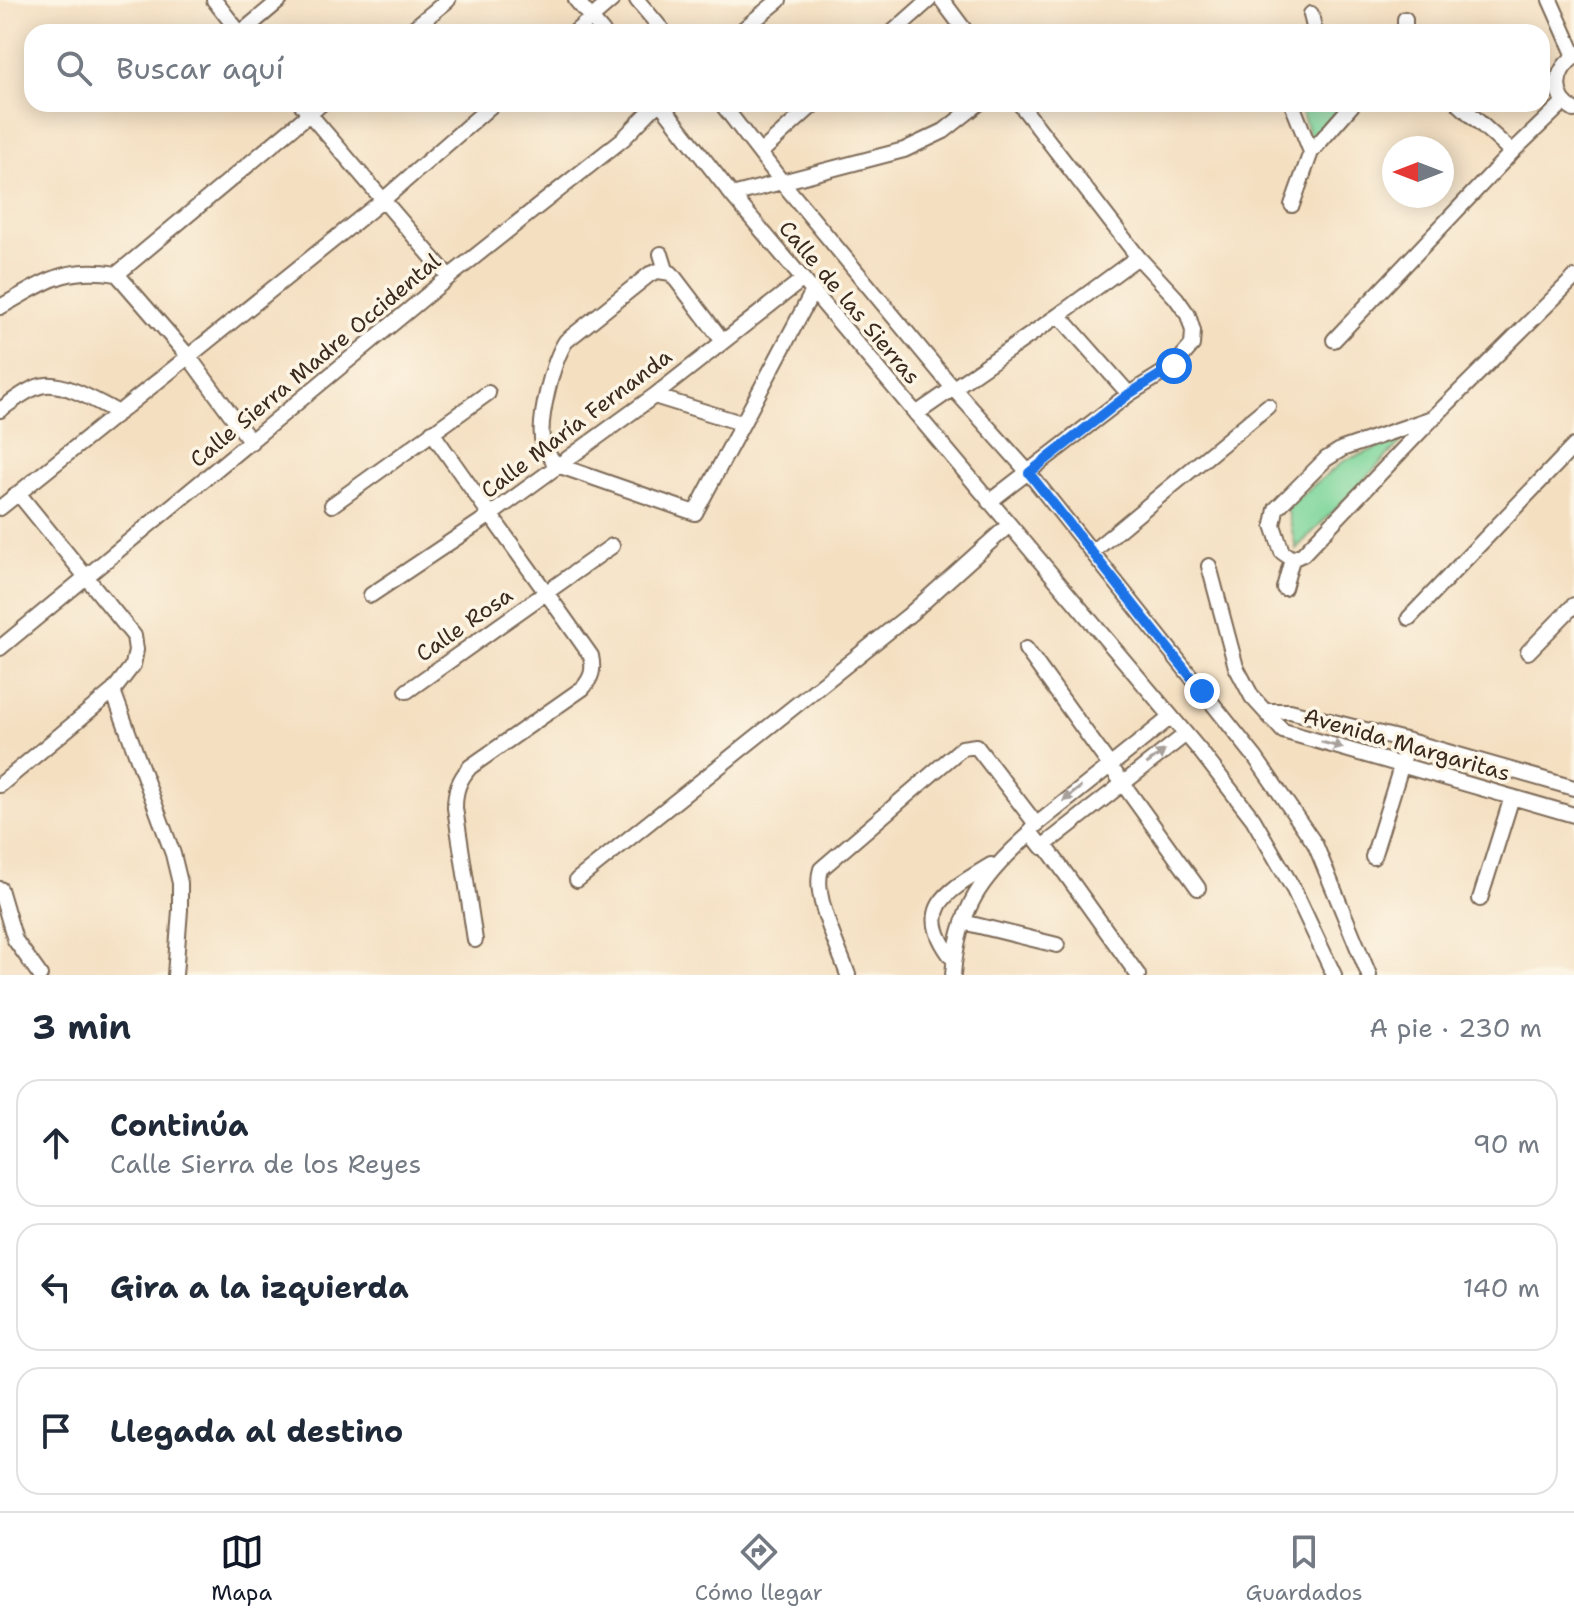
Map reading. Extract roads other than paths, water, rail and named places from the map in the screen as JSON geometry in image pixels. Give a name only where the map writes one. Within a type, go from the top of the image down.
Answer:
[{"type":"street","points":[[214,0],[234,24]]},
{"type":"street","points":[[250,24],[280,0]]},
{"type":"street","points":[[419,24],[448,0]]},
{"type":"street","points":[[576,0],[596,24]]},
{"type":"street","points":[[584,24],[612,0]]},
{"type":"street","points":[[637,0],[657,24]]},
{"type":"street","points":[[750,24],[779,0]]},
{"type":"street","points":[[905,24],[940,0],[960,24]]},
{"type":"street","points":[[1334,340],[1512,152],[1569,106],[1557,84],[1564,64],[1574,55],[1550,0]]},
{"type":"street","points":[[1311,14],[1313,24]]},
{"type":"street","points":[[117,274],[302,112]]},
{"type":"street","points":[[308,112],[449,277]]},
{"type":"street","points":[[0,508],[383,200],[484,112]]},
{"type":"street","name":"Calle Sierra Madre Occidental","points":[[0,648],[449,277],[623,139],[651,112]]},
{"type":"street","name":"Calle de las Sierras","points":[[665,112],[1186,734],[1253,819],[1294,890],[1334,975]]},
{"type":"street","points":[[728,112],[782,182],[953,388],[1029,473],[1255,757],[1315,844],[1369,975]]},
{"type":"street","points":[[760,153],[805,112]]},
{"type":"street","points":[[732,195],[904,150],[944,131],[968,112]]},
{"type":"street","points":[[989,502],[1129,394],[1174,366],[1192,345],[1193,331],[1188,315],[1176,298],[1138,257],[1026,112]]},
{"type":"street","points":[[1295,112],[1311,152]]},
{"type":"street","points":[[1292,205],[1311,152],[1346,112]]},
{"type":"street","points":[[1468,112],[1512,152]]},
{"type":"street","points":[[661,254],[666,270],[722,340]]},
{"type":"street","points":[[916,414],[1138,257]]},
{"type":"street","points":[[0,307],[55,277],[75,271],[95,270],[117,274],[189,357],[251,442]]},
{"type":"street","points":[[666,270],[650,274],[566,341],[557,355],[542,431],[548,456],[557,465],[701,515],[741,423],[813,291]]},
{"type":"street","points":[[1292,559],[1303,554],[1433,418],[1574,278]]},
{"type":"street","name":"Calle María Fernanda","points":[[371,595],[489,516],[654,396],[803,279]]},
{"type":"street","points":[[1059,315],[1129,394]]},
{"type":"street","points":[[0,410],[22,395],[46,385],[74,391],[119,413]]},
{"type":"street","points":[[332,505],[488,393]]},
{"type":"street","points":[[654,396],[741,423]]},
{"type":"street","points":[[1092,552],[1268,406]]},
{"type":"street","points":[[1292,559],[1282,552],[1273,520],[1276,509],[1326,459],[1342,449],[1433,418]]},
{"type":"street","points":[[432,432],[591,656],[594,668],[583,688],[470,767],[460,779],[455,792],[455,808],[475,940]]},
{"type":"street","points":[[1409,618],[1574,446]]},
{"type":"street","points":[[0,785],[113,691],[133,665],[136,650],[134,636],[18,493]]},
{"type":"street","points":[[577,880],[909,615],[1009,525]]},
{"type":"street","name":"Calle Rosa","points":[[407,691],[612,546]]},
{"type":"street","points":[[1284,588],[1292,559]]},
{"type":"street","points":[[1209,566],[1236,667],[1252,697],[1265,711]]},
{"type":"street","points":[[1528,652],[1574,605]]},
{"type":"street","points":[[1026,649],[1198,888]]},
{"type":"street","points":[[113,691],[173,854],[180,897],[175,975]]},
{"type":"street","name":"Avenida Margaritas","points":[[1265,711],[1290,711],[1574,788]]},
{"type":"street","name":"Avenida Margaritas","points":[[1265,711],[1283,731],[1574,815]]},
{"type":"street","points":[[953,967],[963,922],[978,887],[1034,829],[1109,764],[1171,717]]},
{"type":"street","points":[[848,975],[820,895],[818,880],[821,869],[962,748],[976,746],[1034,829],[1042,847],[1186,734]]},
{"type":"street","points":[[1373,857],[1409,741]]},
{"type":"street","points":[[1480,899],[1512,797]]},
{"type":"street","points":[[1045,845],[1138,975]]},
{"type":"street","points":[[953,967],[934,918],[937,905],[949,893],[1007,855]]},
{"type":"street","points":[[0,889],[7,942],[40,975]]},
{"type":"street","points":[[963,922],[1057,945]]}]
